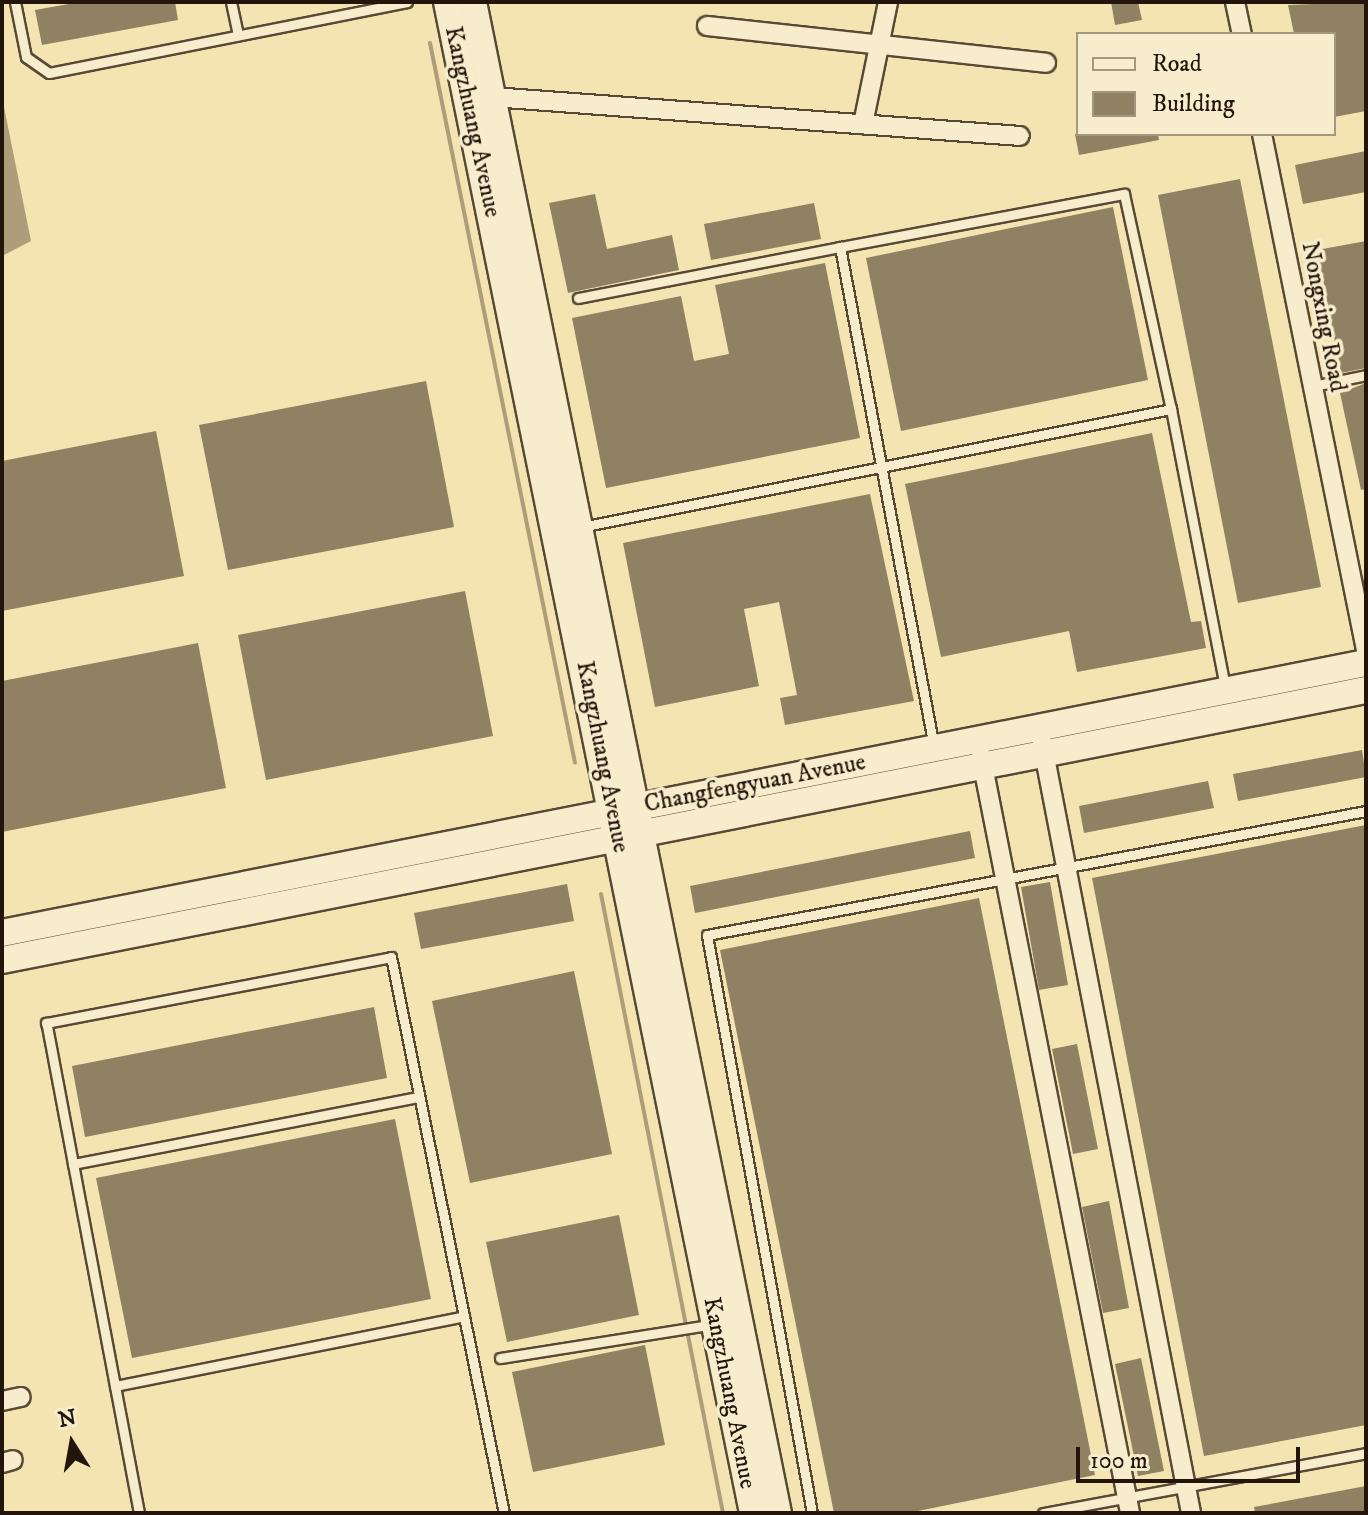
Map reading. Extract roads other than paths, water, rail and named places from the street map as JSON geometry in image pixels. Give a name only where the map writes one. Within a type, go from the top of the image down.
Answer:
[{"type":"main road","name":"Kangzhuang Avenue","points":[[447,2],[568,529]]},
{"type":"main road","name":"Kangzhuang Avenue","points":[[473,2],[568,529],[626,822],[778,1513]]},
{"type":"main road","name":"Changfengyuan Avenue","points":[[1042,741],[1226,692],[1366,663]]},
{"type":"main road","name":"Changfengyuan Avenue","points":[[2,933],[626,822],[1042,741],[1366,690]]},
{"type":"main road","name":"Changfengyuan Avenue","points":[[2,960],[935,750],[980,753]]},
{"type":"main road","name":"Kangzhuang Avenue","points":[[626,822],[704,1326],[753,1513]]},
{"type":"street","points":[[863,124],[888,2]]},
{"type":"street","points":[[1235,2],[1242,32]]},
{"type":"street","points":[[707,26],[1046,63]]},
{"type":"street","points":[[492,97],[1020,136]]},
{"type":"street","name":"Nongxing Road","points":[[1262,136],[1366,650]]},
{"type":"street","points":[[1042,741],[1191,1513]]},
{"type":"street","points":[[980,753],[1128,1505]]},
{"type":"lane","points":[[15,2],[26,57],[49,73],[407,2]]},
{"type":"lane","points":[[231,2],[238,35]]},
{"type":"lane","points":[[578,298],[1124,194],[1171,409],[1226,692]]},
{"type":"lane","points":[[840,247],[935,750]]},
{"type":"lane","points":[[1313,386],[1366,375]]},
{"type":"lane","points":[[568,529],[1171,409]]},
{"type":"lane","points":[[812,1513],[707,935],[1366,811]]},
{"type":"lane","points":[[139,1513],[46,1023],[391,957],[504,1513]]},
{"type":"lane","points":[[73,1164],[419,1097]]},
{"type":"lane","points":[[115,1386],[464,1316]]},
{"type":"lane","points":[[500,1358],[704,1326]]},
{"type":"lane","points":[[1043,1513],[1128,1505],[1186,1486],[1366,1453]]},
{"type":"waterway","points":[[430,43],[575,763]]},
{"type":"waterway","points":[[601,894],[723,1513]]}]
